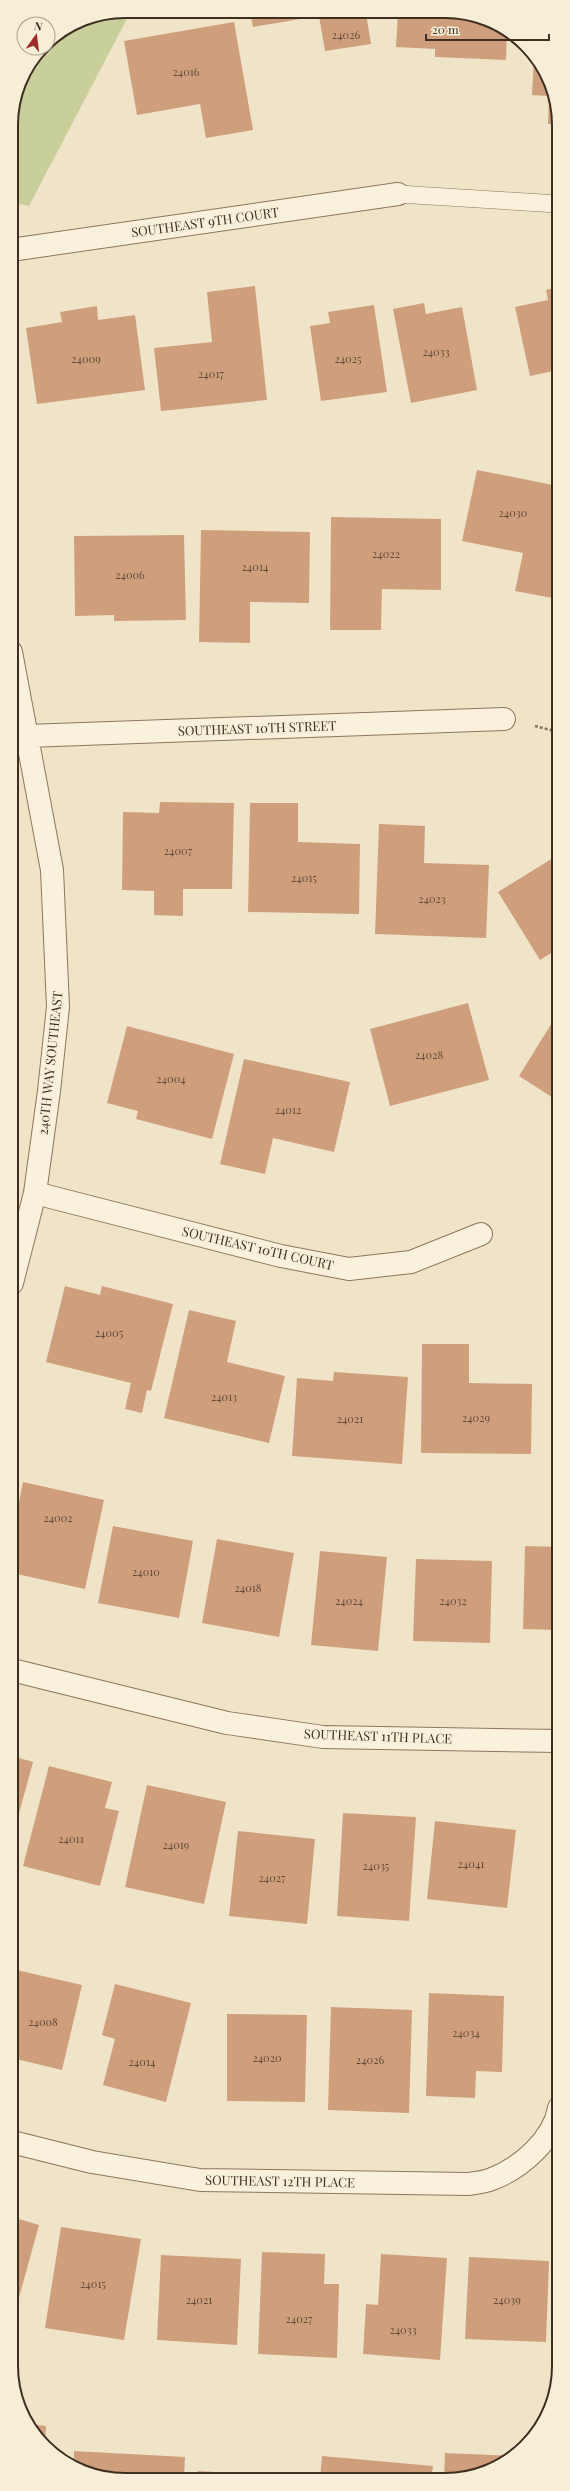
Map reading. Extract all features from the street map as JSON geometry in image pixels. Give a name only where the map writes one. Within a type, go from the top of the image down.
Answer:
[{"type":"street","name":"SOUTHEAST 9TH COURT","points":[[18,249],[398,194]]},
{"type":"street","name":"SOUTHEAST 10TH STREET","points":[[19,737],[504,719]]},
{"type":"street","name":"240TH WAY SOUTHEAST","points":[[18,726],[19,737],[52,870],[57,952],[58,1007],[49,1091],[35,1193],[18,1260]]},
{"type":"street","name":"SOUTHEAST 10TH COURT","points":[[35,1193],[281,1256],[349,1268],[411,1262],[481,1234]]},
{"type":"street","name":"SOUTHEAST 11TH PLACE","points":[[18,1671],[227,1723],[323,1737],[552,1741]]},
{"type":"street","name":"SOUTHEAST 12TH PLACE","points":[[18,2144],[92,2162],[200,2180],[468,2184],[492,2180],[520,2164],[540,2145],[552,2127]]},
{"type":"lane","points":[[398,194],[552,204]]},
{"type":"green space","points":[[127,18],[29,206],[18,204],[18,118],[22,97],[32,71],[43,56],[56,56],[56,43],[71,32],[104,20]]},
{"type":"building","points":[[251,18],[307,18],[253,27]]},
{"type":"building","points":[[319,18],[367,18],[371,44],[325,51]]},
{"type":"building","points":[[398,18],[445,18],[466,20],[486,26],[507,38],[506,60],[435,57],[435,49],[396,47]]},
{"type":"building","points":[[234,22],[253,130],[206,138],[200,104],[137,115],[124,41]]},
{"type":"building","points":[[534,65],[544,84],[548,96],[532,95]]},
{"type":"building","points":[[549,101],[552,124],[548,124]]},
{"type":"building","points":[[255,286],[267,400],[161,411],[154,348],[212,342],[207,292]]},
{"type":"building","points":[[552,288],[552,371],[530,376],[515,307],[548,300],[546,290]]},
{"type":"building","points":[[424,303],[426,314],[462,307],[477,390],[411,403],[393,309]]},
{"type":"building","points":[[374,305],[387,392],[321,401],[310,326],[330,323],[328,312]]},
{"type":"building","points":[[97,306],[98,320],[135,315],[145,390],[37,404],[26,328],[62,322],[60,312]]},
{"type":"building","points":[[477,470],[552,485],[552,598],[515,591],[523,553],[462,541]]},
{"type":"building","points":[[331,517],[441,519],[441,590],[382,589],[381,630],[330,630]]},
{"type":"building","points":[[201,530],[310,532],[309,603],[250,602],[250,643],[199,642]]},
{"type":"building","points":[[184,535],[186,620],[114,621],[114,615],[75,616],[74,536]]},
{"type":"building","points":[[160,802],[234,803],[232,889],[183,889],[183,916],[154,915],[154,891],[122,890],[123,812],[159,813]]},
{"type":"building","points":[[250,803],[298,803],[298,842],[360,844],[359,914],[248,912]]},
{"type":"building","points":[[379,824],[425,826],[424,863],[489,865],[486,938],[375,934]]},
{"type":"building","points":[[552,859],[552,953],[540,960],[498,892]]},
{"type":"building","points":[[468,1003],[489,1080],[390,1106],[370,1029]]},
{"type":"building","points":[[552,1023],[552,1097],[519,1076]]},
{"type":"building","points":[[127,1026],[234,1054],[212,1139],[136,1119],[138,1111],[107,1103]]},
{"type":"building","points":[[244,1059],[350,1082],[334,1152],[273,1138],[265,1174],[220,1164]]},
{"type":"building","points":[[65,1286],[100,1295],[102,1286],[173,1304],[151,1391],[147,1390],[142,1413],[125,1409],[131,1383],[46,1362]]},
{"type":"building","points":[[189,1310],[236,1321],[227,1362],[285,1376],[269,1443],[164,1418]]},
{"type":"building","points":[[422,1344],[469,1344],[469,1383],[532,1384],[531,1454],[421,1453]]},
{"type":"building","points":[[334,1372],[408,1377],[402,1464],[292,1456],[297,1378],[333,1381]]},
{"type":"building","points":[[23,1482],[104,1500],[85,1589],[18,1574],[18,1507]]},
{"type":"building","points":[[113,1526],[193,1541],[179,1618],[98,1603]]},
{"type":"building","points":[[217,1539],[294,1553],[279,1637],[202,1623]]},
{"type":"building","points":[[525,1546],[552,1547],[552,1630],[523,1629]]},
{"type":"building","points":[[320,1551],[387,1557],[378,1651],[311,1645]]},
{"type":"building","points":[[416,1559],[492,1561],[490,1643],[413,1641]]},
{"type":"building","points":[[18,1758],[33,1762],[18,1817]]},
{"type":"building","points":[[49,1766],[112,1782],[105,1808],[119,1811],[100,1886],[23,1866]]},
{"type":"building","points":[[147,1785],[226,1802],[204,1904],[125,1887]]},
{"type":"building","points":[[343,1813],[416,1817],[409,1921],[337,1916]]},
{"type":"building","points":[[435,1821],[516,1830],[507,1908],[427,1899]]},
{"type":"building","points":[[238,1831],[315,1839],[307,1924],[229,1916]]},
{"type":"building","points":[[18,1970],[82,1985],[62,2070],[18,2059]]},
{"type":"building","points":[[115,1984],[191,2003],[166,2102],[103,2085],[115,2039],[102,2035]]},
{"type":"building","points":[[429,1993],[504,1996],[502,2072],[476,2071],[475,2098],[426,2096]]},
{"type":"building","points":[[331,2007],[412,2010],[409,2113],[328,2110]]},
{"type":"building","points":[[227,2014],[307,2015],[305,2102],[227,2101]]},
{"type":"building","points":[[18,2219],[39,2225],[18,2301]]},
{"type":"building","points":[[61,2227],[141,2239],[124,2340],[45,2328]]},
{"type":"building","points":[[262,2252],[325,2254],[324,2284],[339,2284],[337,2358],[258,2354]]},
{"type":"building","points":[[381,2254],[447,2258],[440,2360],[363,2354],[366,2304],[378,2305]]},
{"type":"building","points":[[161,2255],[241,2259],[237,2345],[157,2340]]},
{"type":"building","points":[[469,2257],[549,2261],[546,2342],[465,2339]]},
{"type":"building","points":[[36,2425],[46,2426],[45,2438]]},
{"type":"building","points":[[74,2451],[185,2457],[184,2473],[118,2473],[90,2467],[74,2460]]},
{"type":"building","points":[[445,2453],[504,2456],[480,2467],[466,2471],[444,2473]]},
{"type":"building","points":[[322,2456],[433,2466],[432,2473],[321,2473]]},
{"type":"building","points":[[198,2471],[235,2473],[198,2473]]}]
